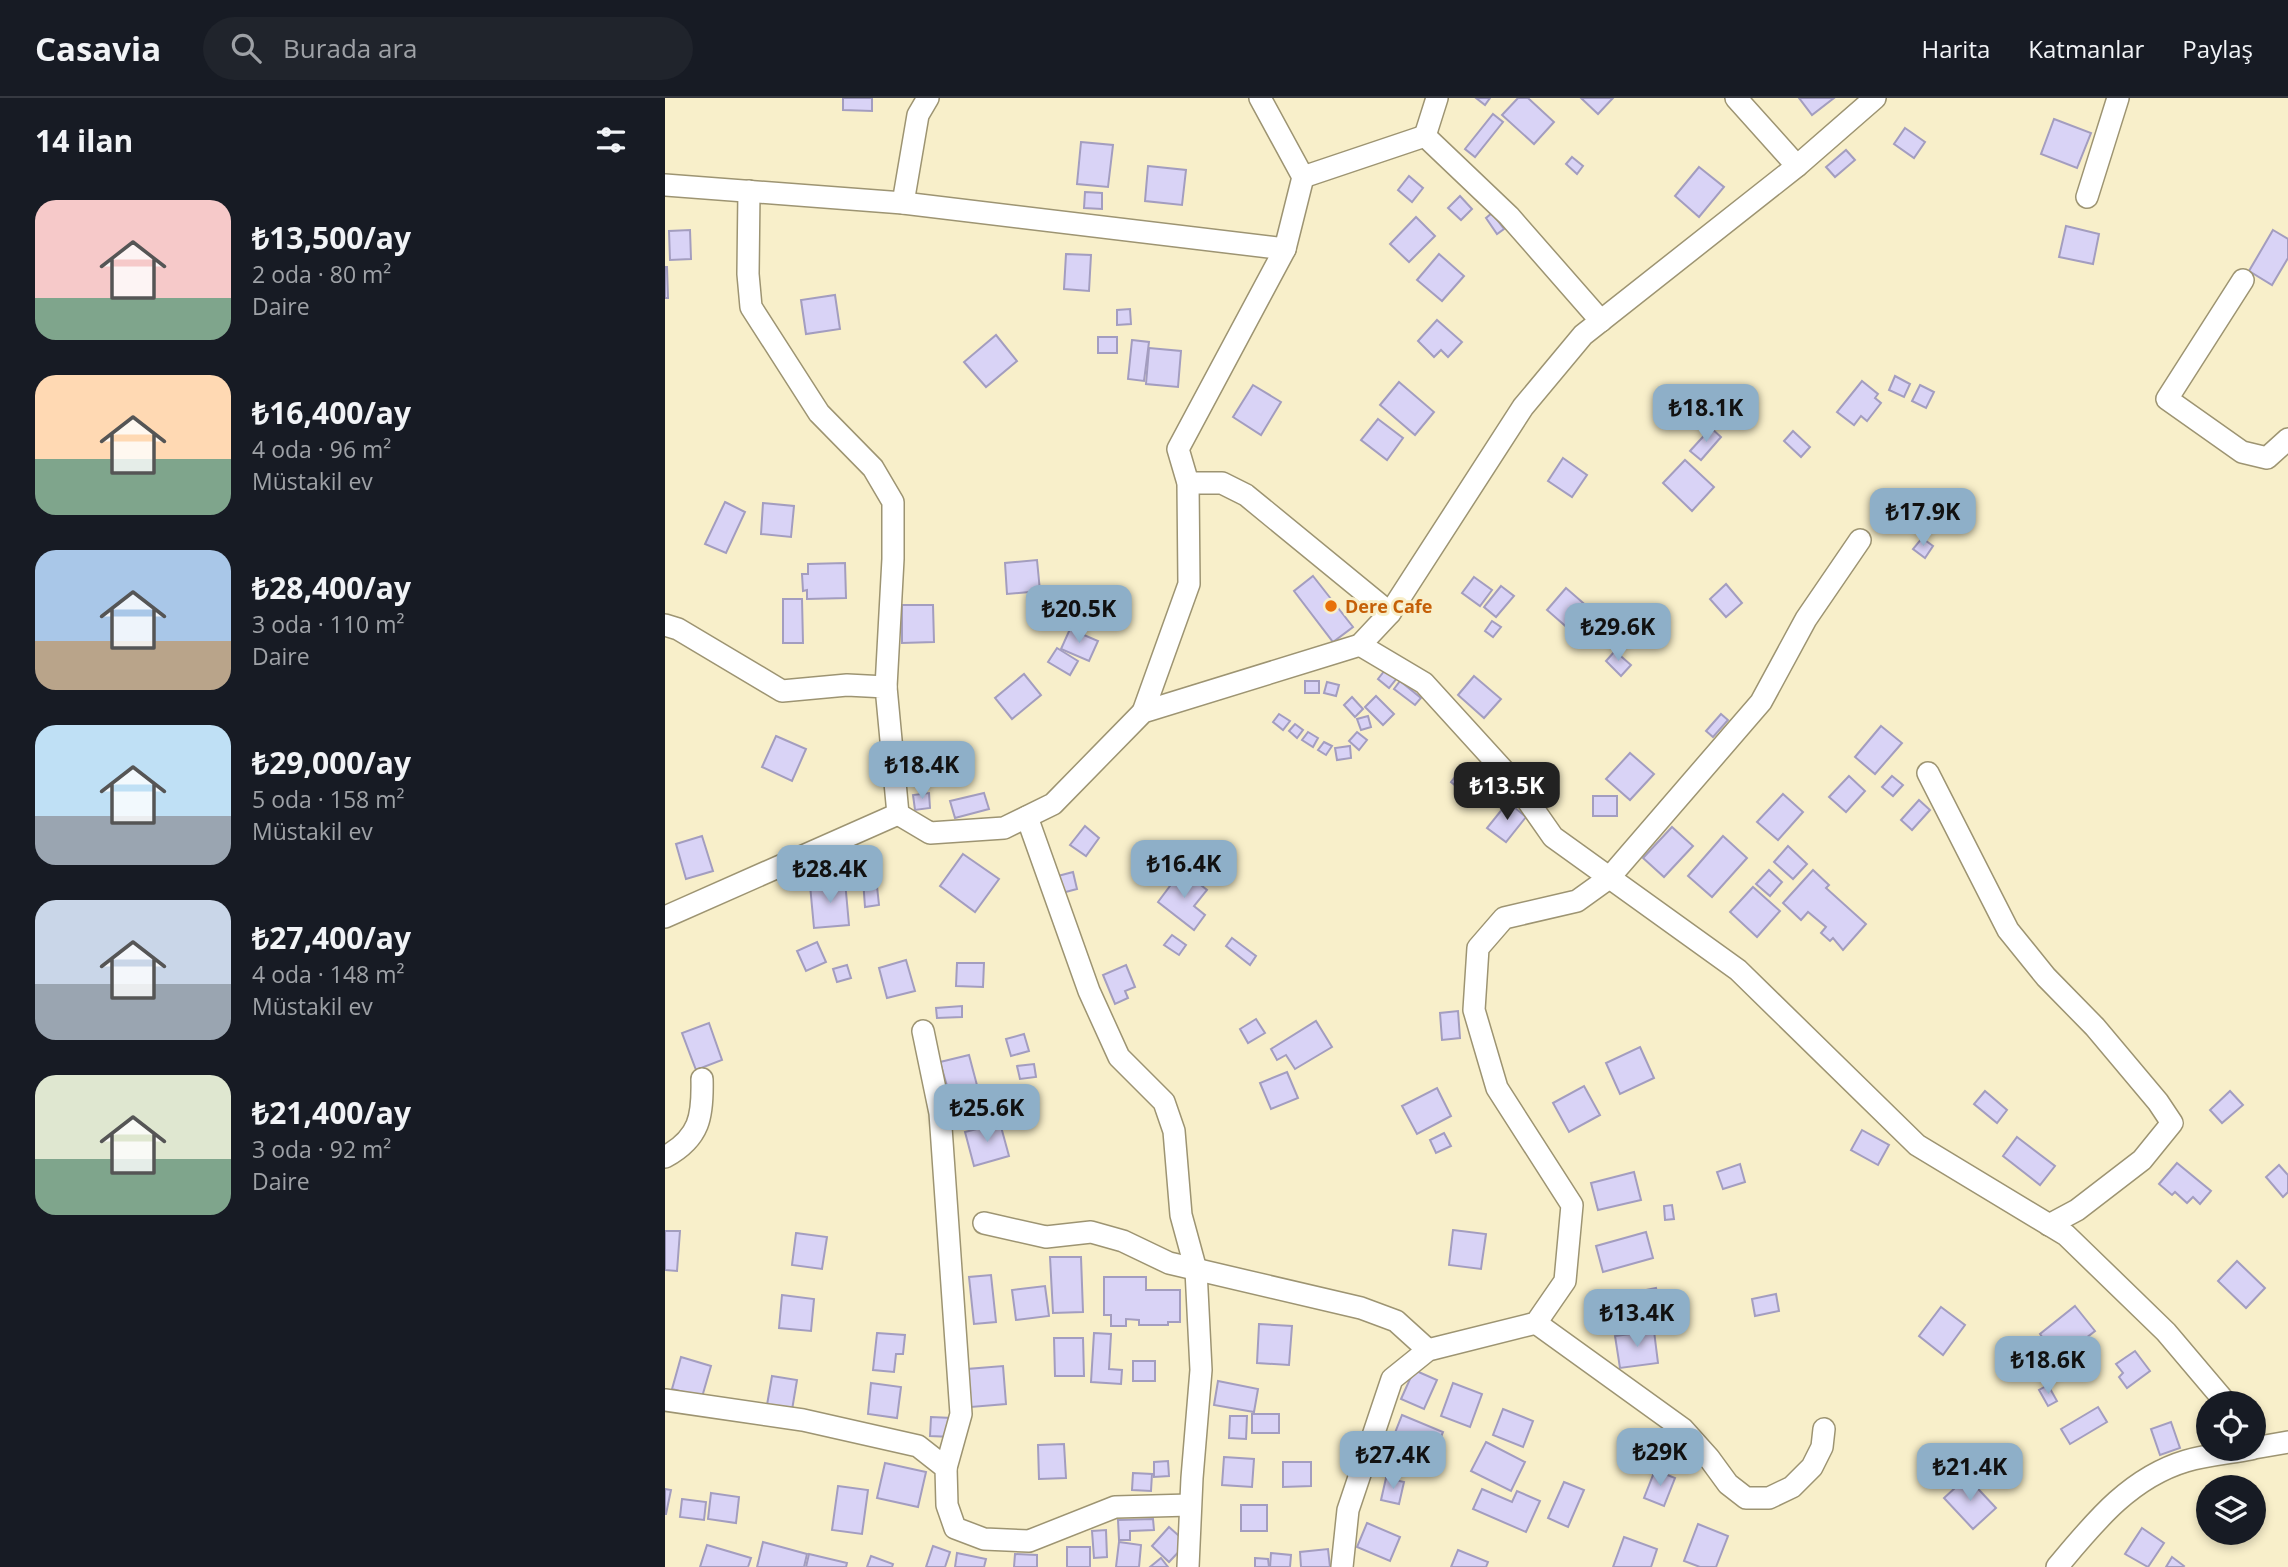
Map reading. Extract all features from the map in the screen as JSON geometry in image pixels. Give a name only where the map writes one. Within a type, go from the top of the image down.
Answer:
[{"type":"street","points":[[903,203],[918,115],[928,98]]},
{"type":"street","points":[[898,814],[930,833],[1005,828],[1053,804],[1143,712],[1189,584],[1188,483],[1178,449],[1285,249],[1303,177],[1260,98]]},
{"type":"street","points":[[1425,136],[1437,98]]},
{"type":"street","points":[[1737,98],[1797,166]]},
{"type":"street","points":[[1143,712],[1360,645],[1390,613],[1523,407],[1583,335],[1797,166],[1875,98]]},
{"type":"street","points":[[2087,197],[2119,98]]},
{"type":"street","points":[[1303,177],[1425,136]]},
{"type":"street","points":[[1425,136],[1509,216],[1601,321]]},
{"type":"street","points":[[665,185],[903,203],[1285,249]]},
{"type":"street","points":[[749,191],[748,274],[751,307],[819,413],[873,468],[893,502],[893,559],[886,687],[898,814]]},
{"type":"street","points":[[2243,280],[2167,399],[2242,452],[2267,458],[2288,439]]},
{"type":"street","points":[[1188,483],[1222,483],[1246,495],[1390,613]]},
{"type":"street","points":[[1342,1567],[1348,1510],[1392,1379],[1428,1350],[1536,1323],[1565,1282],[1572,1205],[1497,1088],[1474,1010],[1478,948],[1504,918],[1577,901],[1609,878],[1761,702],[1806,619],[1860,540]]},
{"type":"street","points":[[669,633],[782,691],[847,685],[886,687]]},
{"type":"street","points":[[1360,645],[1424,683],[1516,784],[1553,837],[1738,970],[1917,1145],[2066,1235],[2166,1332],[2216,1391]]},
{"type":"street","points":[[1928,773],[2008,930],[2046,977],[2095,1027],[2158,1102],[2172,1123],[2142,1160],[2077,1210],[2049,1225]]},
{"type":"street","points":[[665,917],[898,814]]},
{"type":"street","points":[[1027,817],[1089,991],[1119,1057],[1164,1102],[1174,1131],[1181,1215],[1196,1270],[1201,1370],[1188,1567]]},
{"type":"street","points":[[923,1031],[940,1113],[961,1414],[946,1468],[947,1505],[955,1528],[984,1539],[1029,1541],[1115,1507],[1191,1505]]},
{"type":"street","points":[[665,1157],[676,1151],[700,1122],[702,1079]]},
{"type":"street","points":[[984,1223],[1047,1237],[1091,1232],[1123,1241],[1169,1264],[1360,1308],[1396,1321],[1428,1350]]},
{"type":"street","points":[[1536,1323],[1683,1429],[1728,1484],[1746,1498],[1769,1498],[1792,1487],[1812,1467],[1822,1447],[1825,1429]]},
{"type":"street","points":[[665,1400],[803,1420],[918,1446],[946,1468]]},
{"type":"street","points":[[2266,1446],[2288,1442]]},
{"type":"street","points":[[2057,1567],[2102,1514],[2144,1479],[2196,1459]]},
{"type":"building","points":[[843,98],[872,98],[872,111],[843,110]]},
{"type":"building","points":[[1476,98],[1490,98],[1485,105]]},
{"type":"building","points":[[1518,98],[1528,98],[1554,122],[1534,144],[1502,115]]},
{"type":"building","points":[[1581,98],[1613,98],[1598,114]]},
{"type":"building","points":[[1799,98],[1834,98],[1812,115]]},
{"type":"building","points":[[1493,114],[1503,122],[1475,157],[1465,149]]},
{"type":"building","points":[[2054,119],[2091,133],[2077,168],[2041,154]]},
{"type":"building","points":[[1905,128],[1925,142],[1914,158],[1894,144]]},
{"type":"building","points":[[1081,142],[1113,145],[1108,187],[1077,184]]},
{"type":"building","points":[[1846,150],[1855,160],[1835,177],[1826,167]]},
{"type":"building","points":[[1572,157],[1583,166],[1577,174],[1566,164]]},
{"type":"building","points":[[1148,166],[1186,170],[1182,205],[1145,201]]},
{"type":"building","points":[[1699,167],[1724,187],[1699,217],[1675,196]]},
{"type":"building","points":[[1409,176],[1423,188],[1412,202],[1398,190]]},
{"type":"building","points":[[1085,192],[1102,193],[1102,209],[1084,208]]},
{"type":"building","points":[[1460,196],[1472,209],[1461,220],[1448,208]]},
{"type":"building","points":[[1492,213],[1504,229],[1497,234],[1486,218]]},
{"type":"building","points":[[1416,217],[1435,236],[1409,262],[1390,244]]},
{"type":"building","points":[[2066,226],[2099,234],[2093,264],[2059,257]]},
{"type":"building","points":[[690,230],[691,259],[670,260],[669,231]]},
{"type":"building","points":[[2273,230],[2288,239],[2288,258],[2272,285],[2249,271]]},
{"type":"building","points":[[1066,254],[1091,255],[1089,291],[1064,289]]},
{"type":"building","points":[[1439,254],[1464,276],[1442,301],[1417,280]]},
{"type":"building","points":[[667,267],[668,298],[665,298]]},
{"type":"building","points":[[835,295],[840,329],[806,334],[801,300]]},
{"type":"building","points":[[1130,309],[1131,324],[1117,325],[1117,310]]},
{"type":"building","points":[[1437,320],[1462,342],[1448,357],[1441,350],[1434,357],[1418,341]]},
{"type":"building","points":[[996,335],[1017,361],[986,387],[964,362]]},
{"type":"building","points":[[1098,337],[1117,337],[1117,353],[1098,353]]},
{"type":"building","points":[[1132,340],[1149,342],[1144,381],[1128,379]]},
{"type":"building","points":[[1149,348],[1181,351],[1178,387],[1146,384]]},
{"type":"building","points":[[1895,376],[1910,384],[1904,397],[1889,390]]},
{"type":"building","points":[[1862,381],[1878,394],[1875,398],[1881,403],[1867,421],[1861,416],[1854,425],[1837,412]]},
{"type":"building","points":[[1399,382],[1434,412],[1415,435],[1380,405]]},
{"type":"building","points":[[1253,385],[1281,402],[1261,435],[1233,417]]},
{"type":"building","points":[[1920,385],[1934,392],[1926,408],[1912,401]]},
{"type":"building","points":[[1378,419],[1403,438],[1387,460],[1361,440]]},
{"type":"building","points":[[1711,428],[1721,437],[1701,460],[1690,451]]},
{"type":"building","points":[[1793,431],[1810,447],[1801,457],[1784,441]]},
{"type":"building","points":[[1563,458],[1587,475],[1572,497],[1548,481]]},
{"type":"building","points":[[1685,460],[1714,487],[1692,511],[1663,483]]},
{"type":"building","points":[[725,502],[745,512],[726,553],[705,544]]},
{"type":"building","points":[[763,503],[794,506],[791,537],[761,534]]},
{"type":"building","points":[[1922,538],[1933,546],[1925,558],[1913,549]]},
{"type":"building","points":[[1037,560],[1040,591],[1007,594],[1005,563]]},
{"type":"building","points":[[845,563],[846,598],[807,599],[807,590],[803,591],[802,574],[808,574],[808,564]]},
{"type":"building","points":[[1313,576],[1353,627],[1333,642],[1294,591]]},
{"type":"building","points":[[1474,577],[1492,590],[1480,606],[1462,593]]},
{"type":"building","points":[[1726,584],[1742,603],[1726,617],[1710,599]]},
{"type":"building","points":[[1501,586],[1514,596],[1496,617],[1484,607]]},
{"type":"building","points":[[1566,588],[1589,608],[1570,630],[1547,610]]},
{"type":"building","points":[[783,599],[802,599],[803,643],[783,643]]},
{"type":"building","points":[[902,605],[933,605],[934,642],[902,643]]},
{"type":"building","points":[[1595,613],[1604,621],[1589,639],[1580,631]]},
{"type":"building","points":[[1492,621],[1501,627],[1493,637],[1485,631]]},
{"type":"building","points":[[1070,629],[1098,641],[1089,661],[1061,649]]},
{"type":"building","points":[[1057,648],[1078,661],[1070,675],[1048,662]]},
{"type":"building","points":[[1615,651],[1631,665],[1621,676],[1606,661]]},
{"type":"building","points":[[1385,670],[1397,678],[1389,688],[1378,679]]},
{"type":"building","points":[[1024,674],[1041,695],[1012,719],[995,698]]},
{"type":"building","points":[[1474,676],[1501,699],[1484,718],[1458,695]]},
{"type":"building","points":[[1305,681],[1319,681],[1319,693],[1305,693]]},
{"type":"building","points":[[1400,681],[1421,698],[1415,705],[1394,689]]},
{"type":"building","points":[[1327,682],[1339,685],[1336,696],[1324,693]]},
{"type":"building","points":[[1376,696],[1394,714],[1383,725],[1365,707]]},
{"type":"building","points":[[1352,697],[1363,709],[1355,717],[1344,705]]},
{"type":"building","points":[[1279,714],[1290,721],[1283,730],[1273,722]]},
{"type":"building","points":[[1721,714],[1728,720],[1713,737],[1706,731]]},
{"type":"building","points":[[1368,716],[1371,727],[1361,730],[1357,719]]},
{"type":"building","points":[[1295,724],[1303,730],[1297,738],[1289,731]]},
{"type":"building","points":[[1881,726],[1902,743],[1875,774],[1855,757]]},
{"type":"building","points":[[1308,732],[1318,738],[1313,747],[1302,740]]},
{"type":"building","points":[[1357,732],[1367,740],[1359,750],[1349,741]]},
{"type":"building","points":[[776,736],[806,749],[792,781],[762,767]]},
{"type":"building","points":[[1324,742],[1332,746],[1326,755],[1318,750]]},
{"type":"building","points":[[1350,746],[1351,758],[1337,760],[1335,748]]},
{"type":"building","points":[[926,750],[932,778],[900,785],[894,757]]},
{"type":"building","points":[[1630,753],[1654,774],[1630,800],[1606,779]]},
{"type":"building","points":[[1458,773],[1480,792],[1473,800],[1451,782]]},
{"type":"building","points":[[1849,776],[1865,791],[1846,812],[1829,797]]},
{"type":"building","points":[[1892,776],[1903,785],[1893,796],[1882,787]]},
{"type":"building","points":[[929,793],[930,808],[915,810],[913,795]]},
{"type":"building","points":[[984,793],[989,809],[955,818],[950,801]]},
{"type":"building","points":[[1783,794],[1803,812],[1778,840],[1757,822]]},
{"type":"building","points":[[1593,796],[1617,796],[1617,816],[1593,816]]},
{"type":"building","points":[[1919,800],[1930,810],[1912,830],[1901,820]]},
{"type":"building","points":[[1508,802],[1526,817],[1506,842],[1487,828]]},
{"type":"building","points":[[1085,826],[1099,838],[1086,856],[1070,845]]},
{"type":"building","points":[[1672,827],[1693,846],[1664,877],[1643,858]]},
{"type":"building","points":[[702,836],[713,871],[686,879],[676,844]]},
{"type":"building","points":[[1723,836],[1747,858],[1712,897],[1688,876]]},
{"type":"building","points":[[1788,846],[1807,864],[1793,879],[1774,862]]},
{"type":"building","points":[[963,854],[999,879],[975,912],[940,886]]},
{"type":"building","points":[[1182,870],[1207,890],[1194,906],[1205,915],[1194,930],[1158,902]]},
{"type":"building","points":[[1769,870],[1782,882],[1770,896],[1756,884]]},
{"type":"building","points":[[1813,870],[1829,885],[1826,888],[1866,924],[1843,950],[1833,938],[1830,941],[1821,933],[1826,927],[1808,912],[1801,920],[1783,903]]},
{"type":"building","points":[[1073,872],[1077,889],[1058,894],[1054,877]]},
{"type":"building","points":[[876,877],[879,905],[865,907],[863,879]]},
{"type":"building","points":[[845,881],[849,925],[814,928],[810,885]]},
{"type":"building","points":[[1753,887],[1780,911],[1757,937],[1730,912]]},
{"type":"building","points":[[1172,935],[1186,945],[1179,955],[1164,945]]},
{"type":"building","points":[[1232,938],[1256,956],[1250,965],[1226,946]]},
{"type":"building","points":[[817,942],[826,962],[806,971],[797,951]]},
{"type":"building","points":[[906,960],[915,991],[887,998],[879,968]]},
{"type":"building","points":[[957,963],[984,963],[983,987],[956,986]]},
{"type":"building","points":[[847,965],[851,978],[837,982],[833,969]]},
{"type":"building","points":[[1126,965],[1135,987],[1125,991],[1128,998],[1115,1004],[1103,975]]},
{"type":"building","points":[[962,1006],[962,1017],[937,1018],[936,1008]]},
{"type":"building","points":[[1458,1011],[1460,1038],[1442,1040],[1440,1013]]},
{"type":"building","points":[[1256,1019],[1265,1033],[1248,1043],[1240,1029]]},
{"type":"building","points":[[1316,1021],[1332,1047],[1295,1069],[1286,1055],[1277,1060],[1271,1049]]},
{"type":"building","points":[[709,1023],[722,1060],[696,1070],[682,1033]]},
{"type":"building","points":[[1024,1034],[1029,1051],[1011,1056],[1006,1039]]},
{"type":"building","points":[[1640,1047],[1654,1078],[1620,1094],[1606,1063]]},
{"type":"building","points":[[969,1055],[978,1089],[950,1096],[940,1062]]},
{"type":"building","points":[[1034,1064],[1036,1077],[1020,1079],[1017,1066]]},
{"type":"building","points":[[1287,1072],[1298,1098],[1271,1109],[1260,1083]]},
{"type":"building","points":[[1584,1086],[1600,1115],[1569,1132],[1553,1103]]},
{"type":"building","points":[[1437,1088],[1451,1116],[1417,1134],[1402,1106]]},
{"type":"building","points":[[1985,1091],[2007,1110],[1997,1123],[1974,1104]]},
{"type":"building","points":[[2230,1091],[2243,1105],[2222,1123],[2210,1110]]},
{"type":"building","points":[[1000,1123],[1009,1156],[974,1166],[965,1132]]},
{"type":"building","points":[[1862,1130],[1889,1145],[1878,1165],[1851,1150]]},
{"type":"building","points":[[1444,1133],[1451,1146],[1436,1153],[1430,1140]]},
{"type":"building","points":[[2017,1137],[2055,1166],[2040,1185],[2003,1156]]},
{"type":"building","points":[[2177,1163],[2211,1191],[2200,1204],[2193,1197],[2187,1203],[2175,1192],[2172,1195],[2159,1184]]},
{"type":"building","points":[[1740,1164],[1745,1182],[1723,1189],[1717,1172]]},
{"type":"building","points":[[2279,1165],[2288,1175],[2288,1192],[2283,1197],[2266,1177]]},
{"type":"building","points":[[1634,1172],[1641,1200],[1598,1210],[1591,1183]]},
{"type":"building","points":[[1672,1205],[1674,1219],[1665,1220],[1664,1206]]},
{"type":"building","points":[[1453,1230],[1486,1234],[1481,1269],[1449,1265]]},
{"type":"building","points":[[665,1231],[680,1231],[677,1271],[665,1270]]},
{"type":"building","points":[[1646,1232],[1653,1258],[1603,1272],[1596,1246]]},
{"type":"building","points":[[796,1233],[827,1237],[822,1269],[792,1265]]},
{"type":"building","points":[[1050,1257],[1081,1257],[1083,1312],[1053,1313]]},
{"type":"building","points":[[2237,1261],[2265,1288],[2246,1308],[2218,1281]]},
{"type":"building","points":[[991,1275],[996,1322],[974,1324],[969,1277]]},
{"type":"building","points":[[1104,1277],[1146,1277],[1146,1290],[1180,1290],[1180,1322],[1168,1322],[1168,1325],[1139,1325],[1139,1320],[1126,1319],[1126,1326],[1111,1326],[1111,1315],[1104,1315]]},
{"type":"building","points":[[1045,1286],[1049,1316],[1016,1320],[1012,1290]]},
{"type":"building","points":[[1656,1288],[1662,1315],[1604,1327],[1598,1300]]},
{"type":"building","points":[[1776,1294],[1779,1311],[1755,1316],[1752,1299]]},
{"type":"building","points":[[782,1295],[814,1299],[811,1331],[779,1328]]},
{"type":"building","points":[[2075,1306],[2095,1331],[2059,1359],[2040,1334]]},
{"type":"building","points":[[1941,1307],[1965,1325],[1943,1355],[1919,1336]]},
{"type":"building","points":[[1259,1324],[1292,1326],[1289,1365],[1257,1363]]},
{"type":"building","points":[[1654,1331],[1658,1363],[1620,1368],[1615,1336]]},
{"type":"building","points":[[877,1333],[905,1335],[903,1354],[896,1354],[894,1372],[873,1370]]},
{"type":"building","points":[[1094,1333],[1111,1334],[1109,1369],[1122,1370],[1121,1384],[1091,1382]]},
{"type":"building","points":[[1054,1338],[1083,1338],[1084,1376],[1055,1376]]},
{"type":"building","points":[[2135,1351],[2150,1371],[2127,1388],[2119,1377],[2123,1373],[2116,1364]]},
{"type":"building","points":[[681,1357],[711,1366],[702,1397],[672,1389]]},
{"type":"building","points":[[1133,1361],[1155,1361],[1155,1381],[1133,1381]]},
{"type":"building","points":[[1003,1366],[1006,1404],[971,1407],[967,1369]]},
{"type":"building","points":[[1414,1370],[1437,1380],[1424,1409],[1401,1399]]},
{"type":"building","points":[[772,1376],[797,1380],[792,1410],[767,1405]]},
{"type":"building","points":[[1218,1381],[1258,1389],[1254,1412],[1214,1405]]},
{"type":"building","points":[[871,1383],[901,1387],[897,1418],[868,1414]]},
{"type":"building","points":[[1453,1383],[1482,1394],[1470,1427],[1441,1416]]},
{"type":"building","points":[[2048,1385],[2057,1401],[2048,1406],[2039,1390]]},
{"type":"building","points":[[2098,1407],[2107,1422],[2070,1444],[2061,1429]]},
{"type":"building","points":[[1503,1409],[1533,1421],[1523,1447],[1493,1435]]},
{"type":"building","points":[[1252,1414],[1279,1414],[1279,1433],[1252,1433]]},
{"type":"building","points":[[1402,1415],[1443,1432],[1432,1459],[1391,1443]]},
{"type":"building","points":[[1230,1416],[1247,1416],[1246,1439],[1229,1438]]},
{"type":"building","points":[[931,1417],[952,1418],[952,1437],[930,1436]]},
{"type":"building","points":[[2171,1422],[2180,1448],[2160,1455],[2151,1429]]},
{"type":"building","points":[[1486,1442],[1525,1462],[1511,1491],[1471,1471]]},
{"type":"building","points":[[1064,1444],[1066,1478],[1039,1479],[1038,1445]]},
{"type":"building","points":[[1224,1457],[1254,1459],[1252,1487],[1222,1485]]},
{"type":"building","points":[[1168,1461],[1169,1476],[1154,1477],[1154,1462]]},
{"type":"building","points":[[1283,1462],[1311,1462],[1311,1486],[1283,1487]]},
{"type":"building","points":[[885,1463],[926,1472],[918,1507],[877,1498]]},
{"type":"building","points":[[1655,1470],[1675,1478],[1664,1506],[1644,1498]]},
{"type":"building","points":[[1133,1473],[1152,1474],[1151,1491],[1132,1490]]},
{"type":"building","points":[[1967,1477],[1996,1508],[1973,1529],[1944,1498]]},
{"type":"building","points":[[1386,1478],[1404,1482],[1399,1504],[1381,1500]]},
{"type":"building","points":[[1564,1482],[1584,1490],[1568,1527],[1548,1518]]},
{"type":"building","points":[[838,1486],[868,1490],[862,1534],[832,1530]]},
{"type":"building","points":[[665,1489],[671,1490],[666,1514],[665,1514]]},
{"type":"building","points":[[1482,1489],[1512,1502],[1517,1491],[1540,1501],[1526,1532],[1473,1509]]},
{"type":"building","points":[[711,1493],[739,1497],[736,1523],[708,1519]]},
{"type":"building","points":[[682,1499],[706,1502],[704,1520],[680,1517]]},
{"type":"building","points":[[1241,1505],[1267,1505],[1267,1531],[1241,1531]]},
{"type":"building","points":[[1153,1519],[1154,1530],[1130,1531],[1130,1540],[1119,1540],[1118,1520]]},
{"type":"building","points":[[1367,1523],[1400,1537],[1390,1561],[1357,1547]]},
{"type":"building","points":[[1698,1524],[1728,1536],[1716,1567],[1700,1567],[1684,1561]]},
{"type":"building","points":[[1169,1527],[1187,1543],[1169,1562],[1152,1546]]},
{"type":"building","points":[[2142,1528],[2164,1543],[2148,1567],[2125,1554]]},
{"type":"building","points":[[1106,1530],[1107,1557],[1094,1558],[1092,1531]]},
{"type":"building","points":[[1624,1537],[1657,1549],[1651,1567],[1613,1567]]},
{"type":"building","points":[[763,1542],[807,1554],[804,1567],[757,1567]]},
{"type":"building","points":[[1119,1542],[1141,1545],[1139,1567],[1116,1567]]},
{"type":"building","points":[[707,1545],[751,1558],[748,1567],[700,1567]]},
{"type":"building","points":[[933,1546],[950,1552],[945,1567],[926,1567]]},
{"type":"building","points":[[1067,1547],[1090,1547],[1090,1567],[1067,1567]]},
{"type":"building","points":[[1328,1549],[1330,1567],[1301,1567],[1300,1552]]},
{"type":"building","points":[[1458,1550],[1488,1562],[1486,1567],[1451,1567]]},
{"type":"building","points":[[957,1553],[986,1559],[984,1567],[955,1567]]},
{"type":"building","points":[[1271,1553],[1291,1555],[1290,1567],[1270,1567]]},
{"type":"building","points":[[809,1554],[847,1563],[846,1567],[806,1567]]},
{"type":"building","points":[[1015,1554],[1037,1555],[1037,1567],[1014,1567]]},
{"type":"building","points":[[871,1556],[893,1564],[892,1567],[867,1567]]},
{"type":"building","points":[[2172,1557],[2184,1566],[2166,1567]]},
{"type":"building","points":[[1161,1558],[1168,1567],[1150,1567]]},
{"type":"building","points":[[1255,1558],[1268,1559],[1269,1567],[1255,1567]]},
{"type":"place","name":"Dere Cafe","points":[[1331,606]]}]
